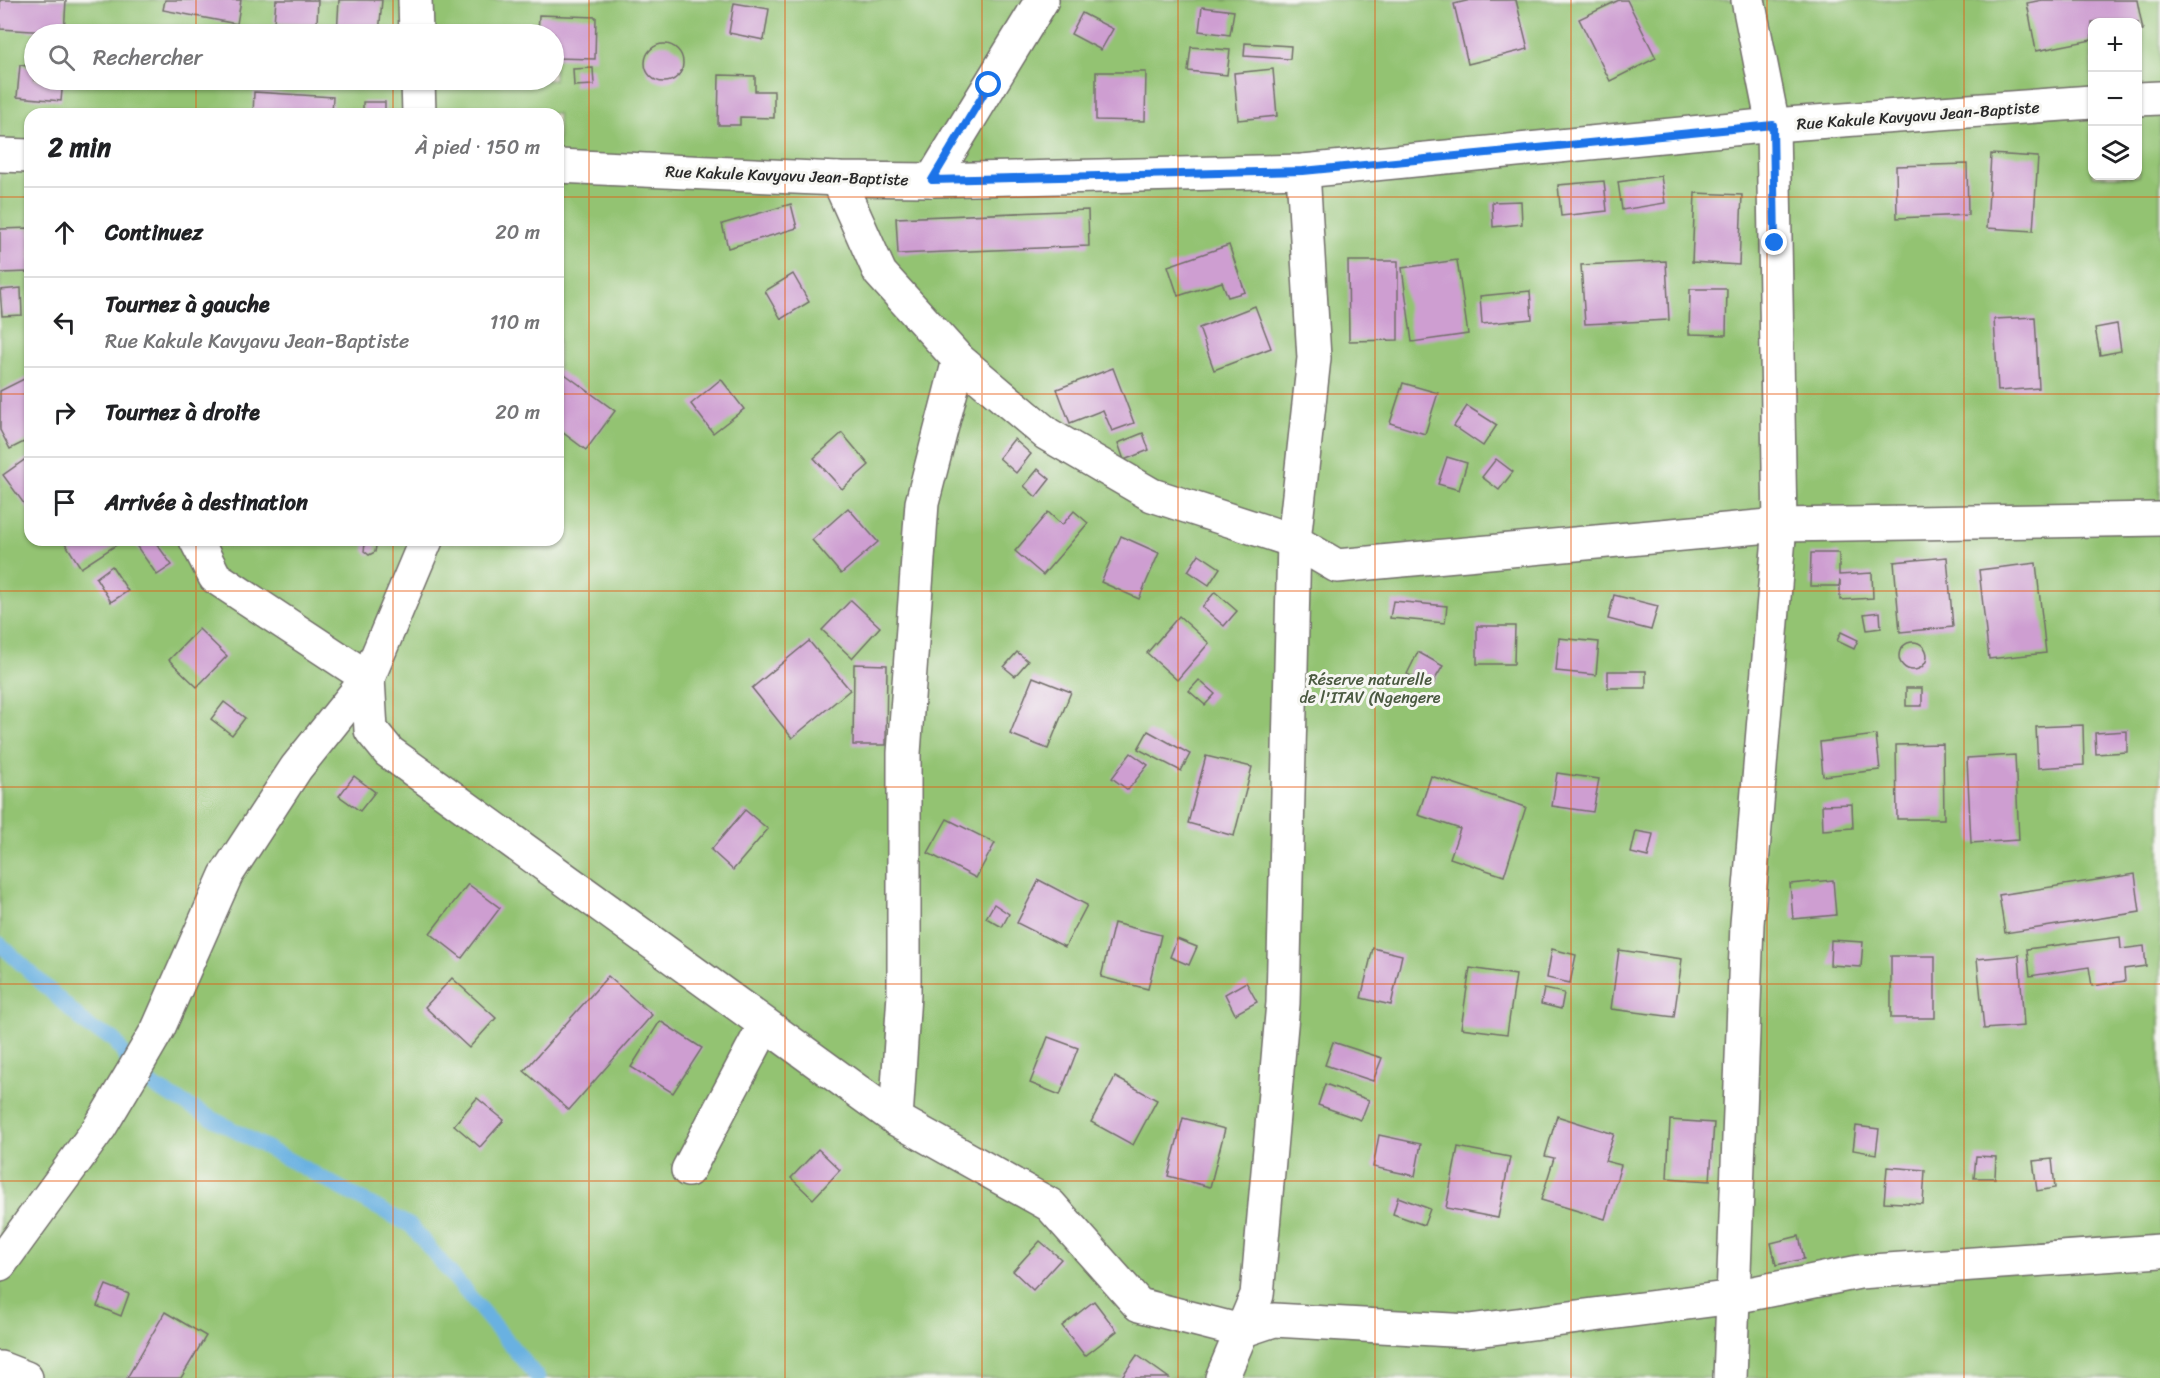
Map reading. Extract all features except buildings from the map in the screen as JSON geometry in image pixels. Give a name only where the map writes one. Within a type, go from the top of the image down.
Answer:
[{"type":"street","points":[[415,0],[416,24]]},
{"type":"street","points":[[932,180],[1042,0]]},
{"type":"street","points":[[1730,1378],[1747,924],[1780,525],[1773,125],[1748,0]]},
{"type":"street","points":[[418,90],[419,108]]},
{"type":"street","points":[[2142,99],[2160,98]]},
{"type":"street","name":"Rue Kakule Kavyavu Jean-Baptiste","points":[[564,166],[838,179],[932,180],[1303,171],[1773,125],[2088,102]]},
{"type":"street","points":[[0,155],[24,156]]},
{"type":"street","points":[[1222,1378],[1257,1295],[1283,1003],[1294,541],[1314,358],[1303,171]]},
{"type":"street","points":[[838,179],[880,273],[959,360],[1047,434],[1152,495],[1294,541],[1337,566],[1780,525],[2160,519]]},
{"type":"street","points":[[896,1119],[904,994],[904,753],[921,503],[959,360]]},
{"type":"street","points":[[199,546],[215,578],[368,678]]},
{"type":"street","points":[[0,1264],[100,1127],[158,1029],[226,875],[296,768],[368,678],[423,546]]},
{"type":"street","points":[[368,678],[370,730],[389,752],[896,1119],[1050,1206],[1139,1305],[1241,1331],[1275,1320],[1469,1331],[1734,1297],[1859,1272],[2160,1251]]},
{"type":"street","points":[[688,1170],[765,1025]]},
{"type":"street","points":[[0,1368],[26,1378]]},
{"type":"green space","name":"Réserve naturelle de l'ITAV (Ngengere","points":[[0,0],[2160,0],[2160,1378],[0,1378]]},
{"type":"waterway","points":[[0,944],[90,1028],[114,1039],[134,1070],[156,1088],[411,1226],[538,1378]]},
{"type":"route","points":[[989,85],[932,180],[1303,171],[1773,125],[1775,243]]}]
